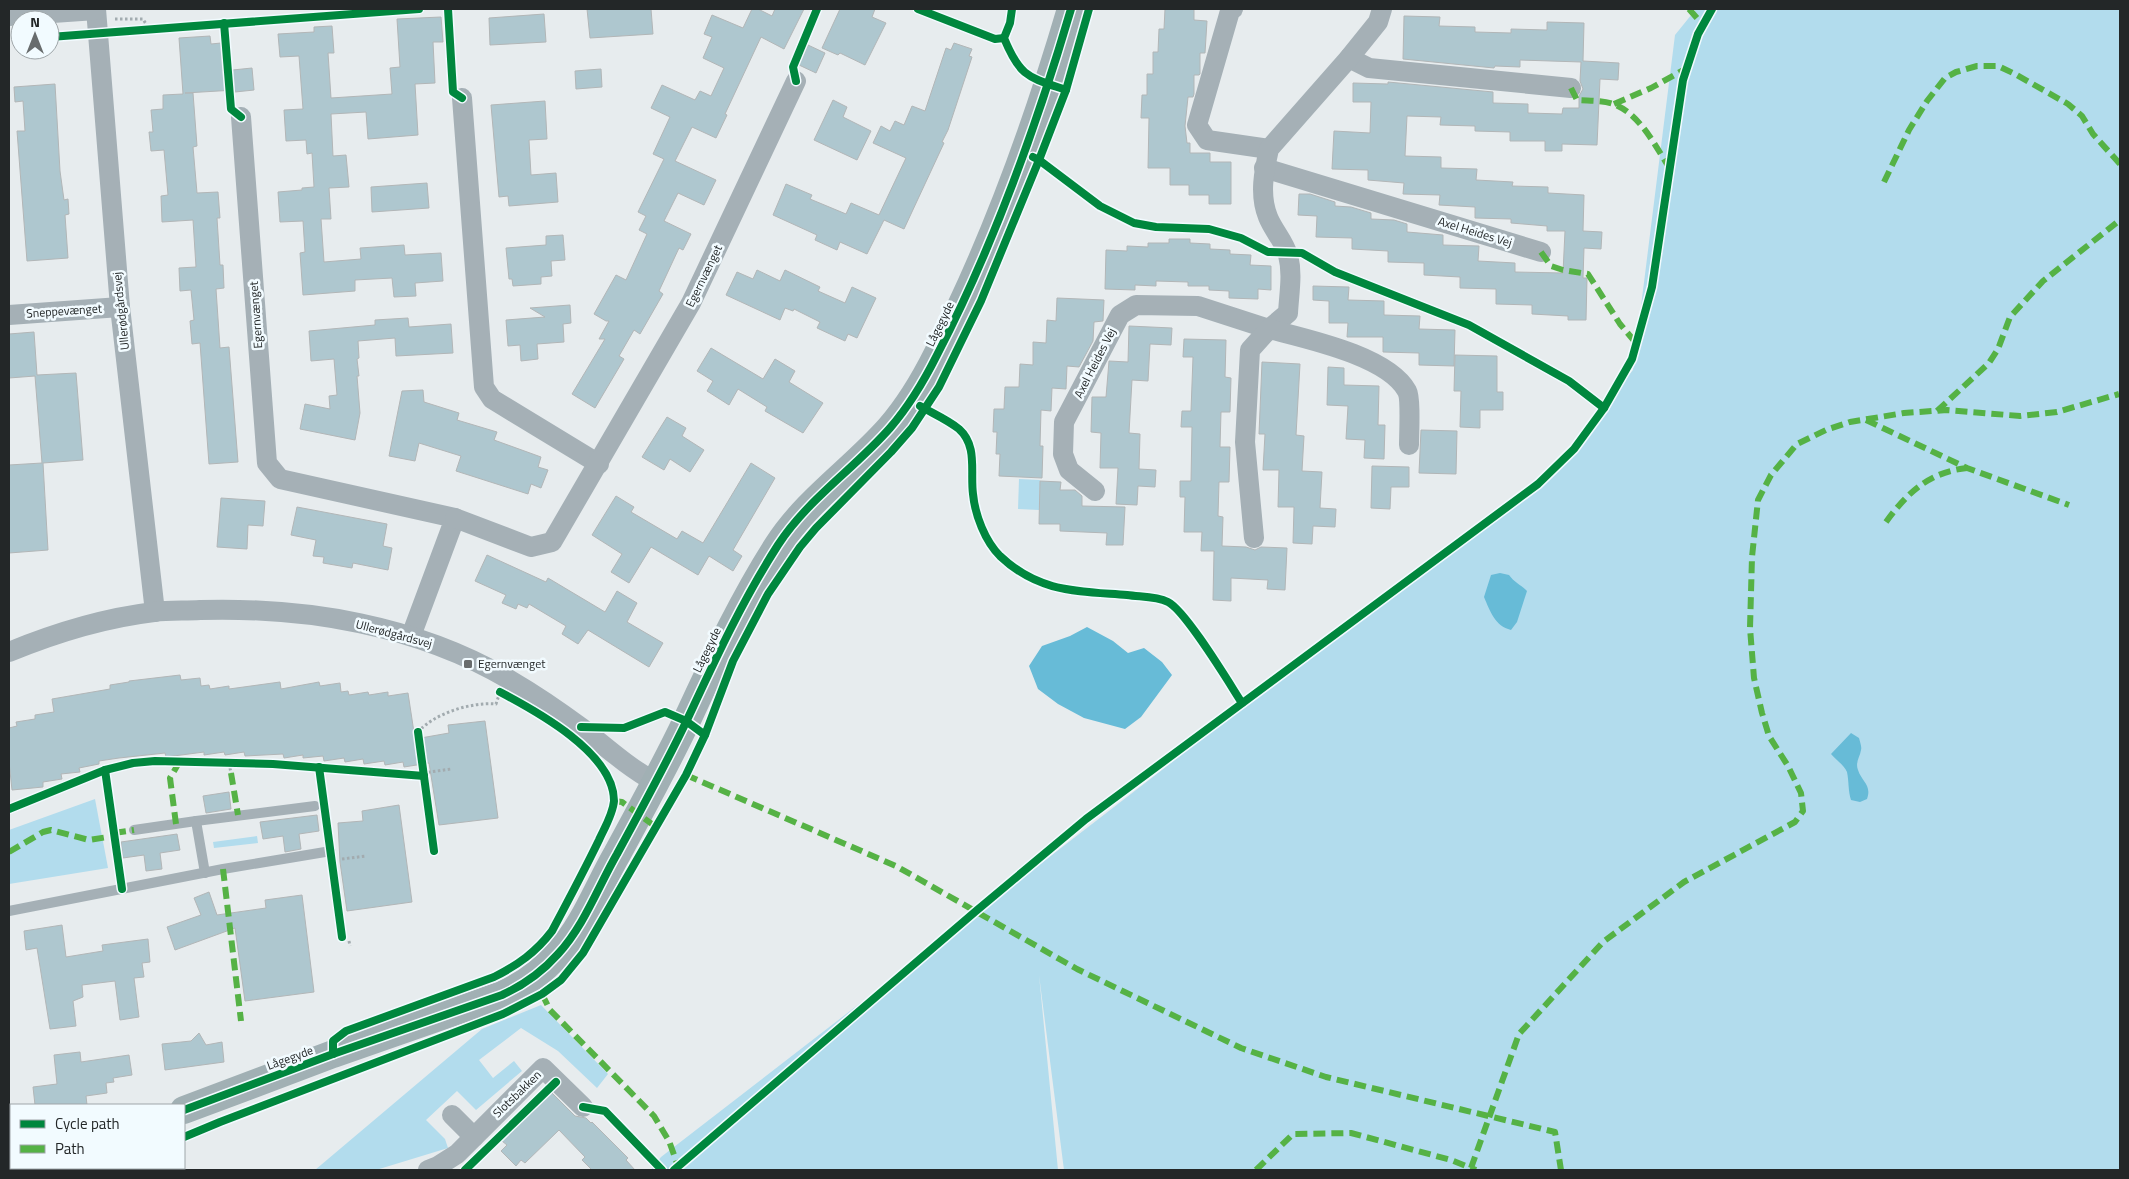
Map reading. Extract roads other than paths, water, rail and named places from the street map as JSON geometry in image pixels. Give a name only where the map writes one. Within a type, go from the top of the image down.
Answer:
[{"type":"street","name":"Lågegyde","points":[[185,1110],[333,1054],[495,997],[526,983],[559,953],[574,932],[655,782],[734,621],[783,538],[813,502],[890,429],[928,372],[973,280],[1010,191],[1045,93],[1071,9]]},
{"type":"street","name":"Axel Heides Vej","points":[[1232,9],[1197,125],[1207,140],[1266,158],[1542,252]]},
{"type":"street","points":[[1254,538],[1245,442],[1250,350],[1269,329],[1288,313],[1291,270],[1287,253],[1268,217],[1262,196],[1266,158],[1378,22],[1382,9]]},
{"type":"street","name":"Ullerødgårdsvej","points":[[96,10],[120,307],[155,612]]},
{"type":"street","points":[[9,16],[96,10]]},
{"type":"street","points":[[1349,58],[1369,68],[1571,88]]},
{"type":"street","name":"Egernvænget","points":[[241,117],[268,463],[280,480],[455,518],[531,547],[552,542],[692,303],[796,81]]},
{"type":"street","points":[[462,98],[484,387],[492,399],[599,464]]},
{"type":"street","name":"Axel Heides Vej","points":[[1096,491],[1070,470],[1063,454],[1064,422],[1120,315],[1136,305],[1198,306],[1269,329],[1346,350],[1394,374],[1408,393],[1409,445]]},
{"type":"street","name":"Sneppevænget","points":[[9,315],[120,307]]},
{"type":"street","points":[[411,636],[455,518]]},
{"type":"street","name":"Ullerødgårdsvej","points":[[9,652],[60,632],[99,622],[155,612],[236,609],[295,613],[346,621],[411,636],[473,660],[505,677],[581,727],[639,773],[655,782]]},
{"type":"street","name":"Slotsbakken","points":[[436,1169],[457,1154],[543,1068],[583,1107]]},
{"type":"street","points":[[452,1115],[474,1137]]},
{"type":"lane","points":[[134,830],[315,806]]},
{"type":"lane","points":[[196,821],[205,873]]},
{"type":"lane","points":[[9,911],[331,851]]},
{"type":"water","points":[[1500,573],[1509,575],[1527,591],[1517,622],[1511,630],[1505,628],[1497,621],[1484,597],[1491,575]]},
{"type":"water","points":[[1087,627],[1113,641],[1128,653],[1144,648],[1162,662],[1172,675],[1141,717],[1125,729],[1084,718],[1058,704],[1038,689],[1029,666],[1042,646],[1070,636]]},
{"type":"water","points":[[1851,733],[1859,738],[1861,744],[1857,767],[1868,790],[1867,799],[1860,802],[1851,800],[1847,772],[1831,754]]},
{"type":"place","name":"Egernvænget","points":[[468,664]]}]
